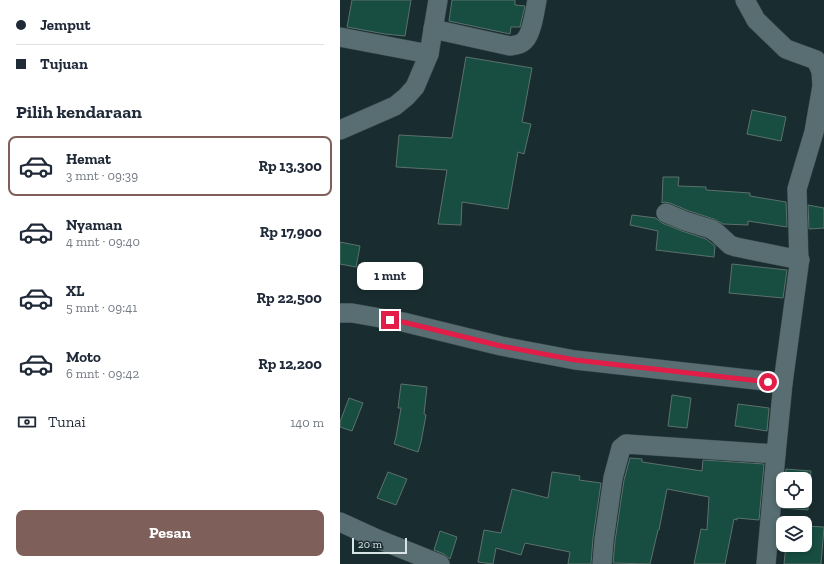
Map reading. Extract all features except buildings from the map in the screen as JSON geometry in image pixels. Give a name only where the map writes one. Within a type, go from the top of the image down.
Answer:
[{"type":"street","points":[[340,130],[395,106],[415,87],[429,54],[438,0]]},
{"type":"street","points":[[433,29],[510,46],[518,45],[526,40],[532,26],[537,0]]},
{"type":"street","points":[[745,0],[756,20],[786,49],[816,60],[821,71],[822,86],[814,132],[797,189],[800,260],[783,383],[766,564]]},
{"type":"street","points":[[340,37],[429,54]]},
{"type":"street","points":[[666,213],[711,229],[730,245],[800,260]]},
{"type":"street","points":[[340,313],[352,313],[403,322],[501,346],[575,360],[783,383]]},
{"type":"street","points":[[602,564],[613,478],[621,448],[626,444],[776,454]]},
{"type":"street","points":[[340,522],[440,564]]},
{"type":"route","points":[[390,320],[501,346],[575,360],[768,382]]}]
